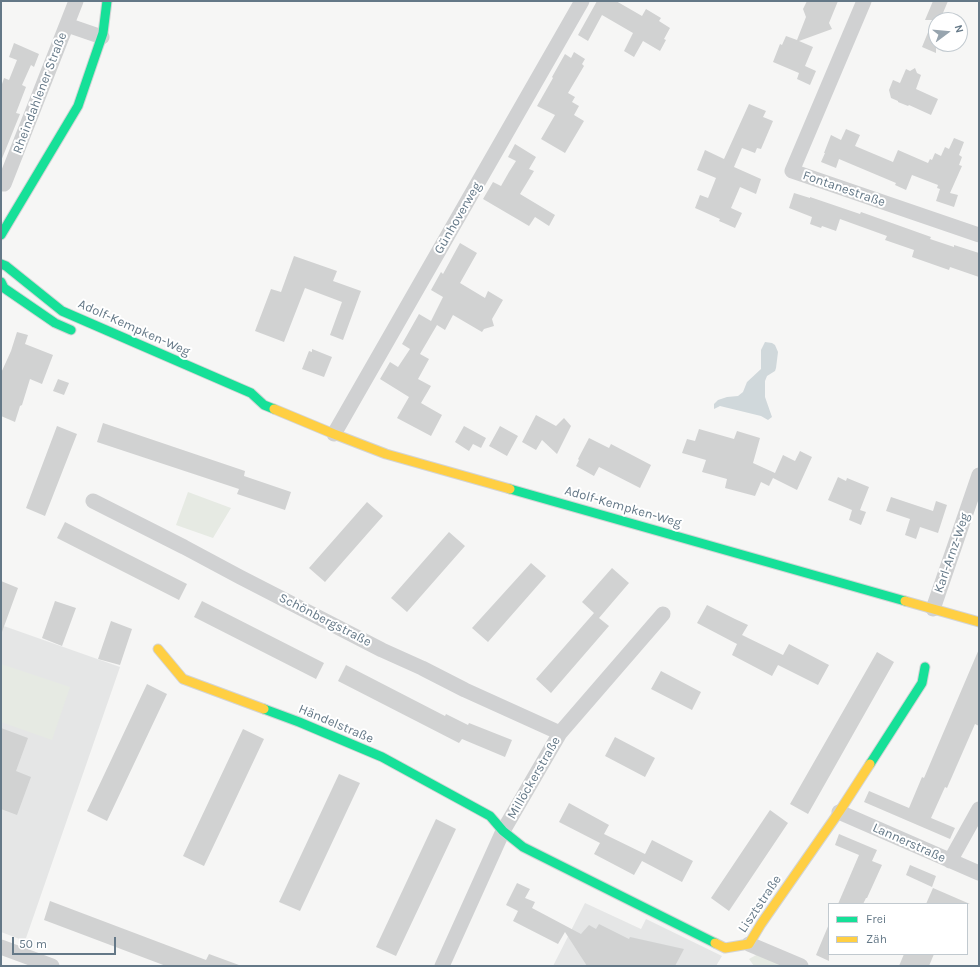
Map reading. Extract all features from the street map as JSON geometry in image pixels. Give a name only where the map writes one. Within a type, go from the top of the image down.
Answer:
[{"type":"main road","points":[[1,235],[78,106],[102,37],[107,1]]},
{"type":"main road","name":"Adolf-Kempken-Weg","points":[[1,264],[6,266],[62,311],[251,393],[264,404],[334,434],[386,454],[979,622]]},
{"type":"main road","name":"Adolf-Kempken-Weg","points":[[1,282],[4,288],[55,323],[76,332]]},
{"type":"main road","name":"Adolf-Kempken-Weg","points":[[252,404],[264,404]]},
{"type":"main road","name":"Händelstraße","points":[[158,649],[183,679],[299,722],[382,757],[482,811],[490,816],[503,831]]},
{"type":"main road","name":"Lisztstraße","points":[[503,831],[523,847],[725,948],[749,944],[760,924],[839,812],[922,683],[925,667]]},
{"type":"street","name":"Rheindahlener Straße","points":[[4,184],[76,1]]},
{"type":"street","name":"Günhoverweg","points":[[334,434],[582,1]]},
{"type":"street","name":"Fontanestraße","points":[[864,1],[792,171],[979,235]]},
{"type":"street","name":"Rheindahlener Straße","points":[[67,24],[102,37]]},
{"type":"street","name":"Karl-Arnz-Weg","points":[[933,609],[979,475]]},
{"type":"street","name":"Schönbergstraße","points":[[94,501],[184,546],[240,577],[394,656],[422,668],[464,690],[560,733]]},
{"type":"street","name":"Millöckerstraße","points":[[442,966],[503,831],[560,733],[663,614]]},
{"type":"street","points":[[950,861],[979,809]]},
{"type":"street","name":"Lannerstraße","points":[[839,812],[979,873]]},
{"type":"street","points":[[749,944],[801,966]]},
{"type":"street","points":[[1,948],[52,966]]},
{"type":"shaded area","points":[[765,342],[775,345],[778,352],[775,371],[767,376],[765,381],[765,397],[772,417],[768,420],[761,416],[720,406],[714,409],[714,404],[718,400],[738,396],[743,392],[747,382],[761,369],[761,350]]},
{"type":"shaded area","points":[[188,492],[231,508],[213,538],[176,525]]},
{"type":"shaded area","points":[[1,625],[120,667],[25,941],[1,932]]},
{"type":"shaded area","points":[[1,664],[70,687],[52,740],[1,722]]},
{"type":"shaded area","points":[[585,903],[641,929],[646,919],[722,956],[716,966],[553,966]]},
{"type":"shaded area","points":[[758,954],[787,966],[754,966],[749,959]]},
{"type":"building","points":[[597,1],[616,1],[642,16],[646,9],[661,18],[659,21],[670,28],[660,51],[643,41],[634,57],[624,51],[633,33],[602,15],[588,41],[578,35]]},
{"type":"building","points":[[807,1],[838,1],[829,23],[832,29],[799,41],[813,47],[805,66],[816,71],[810,85],[797,79],[799,73],[773,62],[780,44],[782,45],[786,36],[797,40],[806,17],[803,9]]},
{"type":"building","points":[[933,1],[948,1],[943,12],[928,12]]},
{"type":"building","points":[[928,13],[928,20],[925,20]]},
{"type":"building","points":[[928,32],[928,50],[922,47]]},
{"type":"building","points":[[14,43],[39,54],[34,67],[31,65],[22,85],[26,87],[16,113],[20,114],[1,161],[1,87],[4,78],[9,80],[17,60],[9,57]]},
{"type":"building","points":[[574,52],[585,59],[582,64],[584,66],[568,93],[575,97],[572,102],[579,106],[574,115],[584,121],[565,153],[541,139],[555,115],[537,106],[565,54],[571,58]]},
{"type":"building","points":[[915,68],[917,73],[921,75],[916,89],[938,99],[931,115],[891,98],[889,90],[893,80],[900,83],[906,69],[910,71]]},
{"type":"building","points":[[749,104],[766,111],[763,117],[773,121],[761,149],[757,148],[755,153],[742,148],[734,167],[761,179],[756,194],[740,187],[731,208],[742,213],[735,228],[719,221],[720,219],[695,208],[700,195],[708,198],[716,178],[697,170],[705,150],[724,159]]},
{"type":"building","points":[[846,129],[860,135],[855,146],[893,162],[898,150],[928,163],[930,159],[932,160],[935,153],[941,156],[945,147],[949,149],[954,138],[964,142],[959,155],[962,157],[959,165],[962,166],[950,193],[958,195],[954,207],[936,201],[940,189],[937,188],[938,185],[912,175],[906,190],[895,185],[896,183],[839,159],[836,168],[821,162],[831,135],[841,140]]},
{"type":"building","points":[[515,144],[536,157],[529,169],[534,171],[520,194],[555,215],[549,226],[535,217],[529,226],[483,199],[493,182],[501,186],[516,161],[508,157]]},
{"type":"building","points":[[794,193],[860,214],[861,212],[931,237],[930,239],[979,253],[979,277],[950,267],[949,270],[912,257],[914,250],[885,240],[887,236],[840,219],[836,231],[810,224],[812,217],[789,208]]},
{"type":"building","points":[[460,243],[477,253],[460,283],[485,298],[488,291],[503,300],[492,319],[494,326],[484,329],[482,332],[453,315],[445,330],[437,325],[420,354],[429,359],[418,379],[431,386],[421,403],[442,415],[431,436],[397,418],[409,397],[380,379],[390,362],[398,367],[410,349],[402,344],[419,314],[431,321],[443,297],[431,290],[441,272],[443,274]]},
{"type":"building","points":[[294,256],[337,271],[333,281],[361,291],[343,340],[330,335],[342,302],[305,288],[284,342],[255,331],[271,289],[281,292]]},
{"type":"building","points":[[17,332],[28,335],[25,344],[53,355],[42,384],[30,379],[15,422],[1,416],[1,373],[11,351]]},
{"type":"building","points":[[312,349],[332,357],[324,377],[302,369],[309,351],[312,352]]},
{"type":"building","points":[[58,379],[69,383],[64,395],[53,391]]},
{"type":"building","points":[[536,415],[556,426],[564,418],[571,426],[557,454],[542,440],[536,450],[522,442]]},
{"type":"building","points":[[103,423],[245,471],[244,476],[291,492],[285,510],[237,494],[239,489],[97,442]]},
{"type":"building","points":[[57,426],[77,434],[45,516],[26,508]]},
{"type":"building","points":[[464,426],[486,438],[481,448],[473,444],[469,451],[455,442]]},
{"type":"building","points":[[500,426],[518,436],[507,456],[489,446]]},
{"type":"building","points":[[699,429],[734,439],[737,431],[760,438],[753,463],[775,473],[783,455],[795,461],[800,451],[812,457],[797,490],[773,478],[769,486],[761,482],[755,496],[725,488],[727,479],[702,472],[706,460],[682,453],[687,439],[695,441]]},
{"type":"building","points":[[589,438],[609,448],[611,444],[651,465],[640,488],[599,467],[594,476],[576,466]]},
{"type":"building","points":[[838,477],[846,481],[847,478],[869,487],[860,510],[866,512],[861,525],[849,520],[852,510],[828,500]]},
{"type":"building","points":[[891,497],[933,511],[936,501],[947,505],[938,533],[920,527],[916,539],[905,535],[910,519],[886,511]]},
{"type":"building","points":[[367,502],[383,516],[325,582],[309,568]]},
{"type":"building","points":[[65,522],[187,584],[179,600],[57,538]]},
{"type":"building","points":[[449,532],[465,546],[407,612],[391,598]]},
{"type":"building","points":[[531,563],[546,576],[488,642],[472,628]]},
{"type":"building","points":[[612,568],[629,583],[599,618],[609,626],[551,693],[536,679],[594,613],[582,602]]},
{"type":"building","points":[[1,581],[18,588],[2,632],[1,631]]},
{"type":"building","points":[[55,601],[76,608],[62,646],[42,638]]},
{"type":"building","points":[[202,601],[324,663],[316,679],[194,617]]},
{"type":"building","points":[[707,605],[748,625],[742,635],[783,655],[789,644],[829,665],[818,685],[778,665],[772,676],[732,655],[737,644],[697,623]]},
{"type":"building","points":[[111,621],[132,629],[120,665],[98,659]]},
{"type":"building","points":[[979,649],[979,726],[975,724],[947,788],[945,787],[931,818],[955,828],[950,839],[864,802],[869,791],[909,808],[922,777],[924,778]]},
{"type":"building","points":[[877,652],[894,662],[808,814],[790,804]]},
{"type":"building","points":[[346,665],[445,716],[446,714],[468,725],[469,723],[512,740],[505,757],[462,739],[459,743],[338,681]]},
{"type":"building","points":[[661,671],[701,692],[692,710],[651,689]]},
{"type":"building","points":[[147,684],[167,694],[107,821],[87,811]]},
{"type":"building","points":[[1,728],[28,738],[16,771],[31,777],[17,815],[1,809]]},
{"type":"building","points":[[243,729],[264,739],[204,866],[183,856]]},
{"type":"building","points":[[615,737],[655,758],[645,777],[605,756]]},
{"type":"building","points":[[339,774],[360,783],[300,911],[279,902]]},
{"type":"building","points":[[569,803],[609,825],[604,834],[645,854],[652,840],[693,861],[682,882],[642,861],[634,875],[594,854],[600,843],[559,822]]},
{"type":"building","points":[[770,810],[788,823],[729,911],[711,898]]},
{"type":"building","points":[[436,819],[456,829],[396,956],[376,947]]},
{"type":"building","points":[[839,834],[877,850],[872,861],[882,865],[864,903],[838,903],[859,855],[835,845]]},
{"type":"building","points":[[910,865],[936,876],[932,887],[906,875]]},
{"type":"building","points":[[517,883],[530,889],[525,898],[535,902],[532,908],[581,934],[589,925],[596,929],[599,924],[629,939],[630,937],[684,949],[675,966],[587,966],[565,932],[558,944],[513,921],[518,911],[506,905]]},
{"type":"building","points":[[933,888],[968,903],[926,903]]},
{"type":"building","points":[[50,901],[206,960],[209,954],[239,965],[166,966],[44,920]]},
{"type":"building","points":[[828,926],[829,961],[816,955]]},
{"type":"building","points":[[904,955],[934,955],[929,966],[899,966]]},
{"type":"traffic: fast","points":[[1,235],[78,106],[103,33],[107,1]]},
{"type":"traffic: fast","points":[[1,264],[6,266],[62,311],[251,393],[264,405],[274,409]]},
{"type":"traffic: fast","points":[[1,282],[4,288],[55,323],[71,330]]},
{"type":"traffic: fast","points":[[510,489],[905,601]]},
{"type":"traffic: fast","points":[[870,764],[922,683],[925,667]]},
{"type":"traffic: fast","points":[[264,709],[382,757],[490,816],[503,831],[523,847],[715,943]]},
{"type":"traffic: slow","points":[[274,409],[386,454],[510,489]]},
{"type":"traffic: slow","points":[[905,601],[979,622]]},
{"type":"traffic: slow","points":[[158,649],[183,679],[264,709]]},
{"type":"traffic: slow","points":[[715,943],[725,948],[749,944],[870,764]]}]
